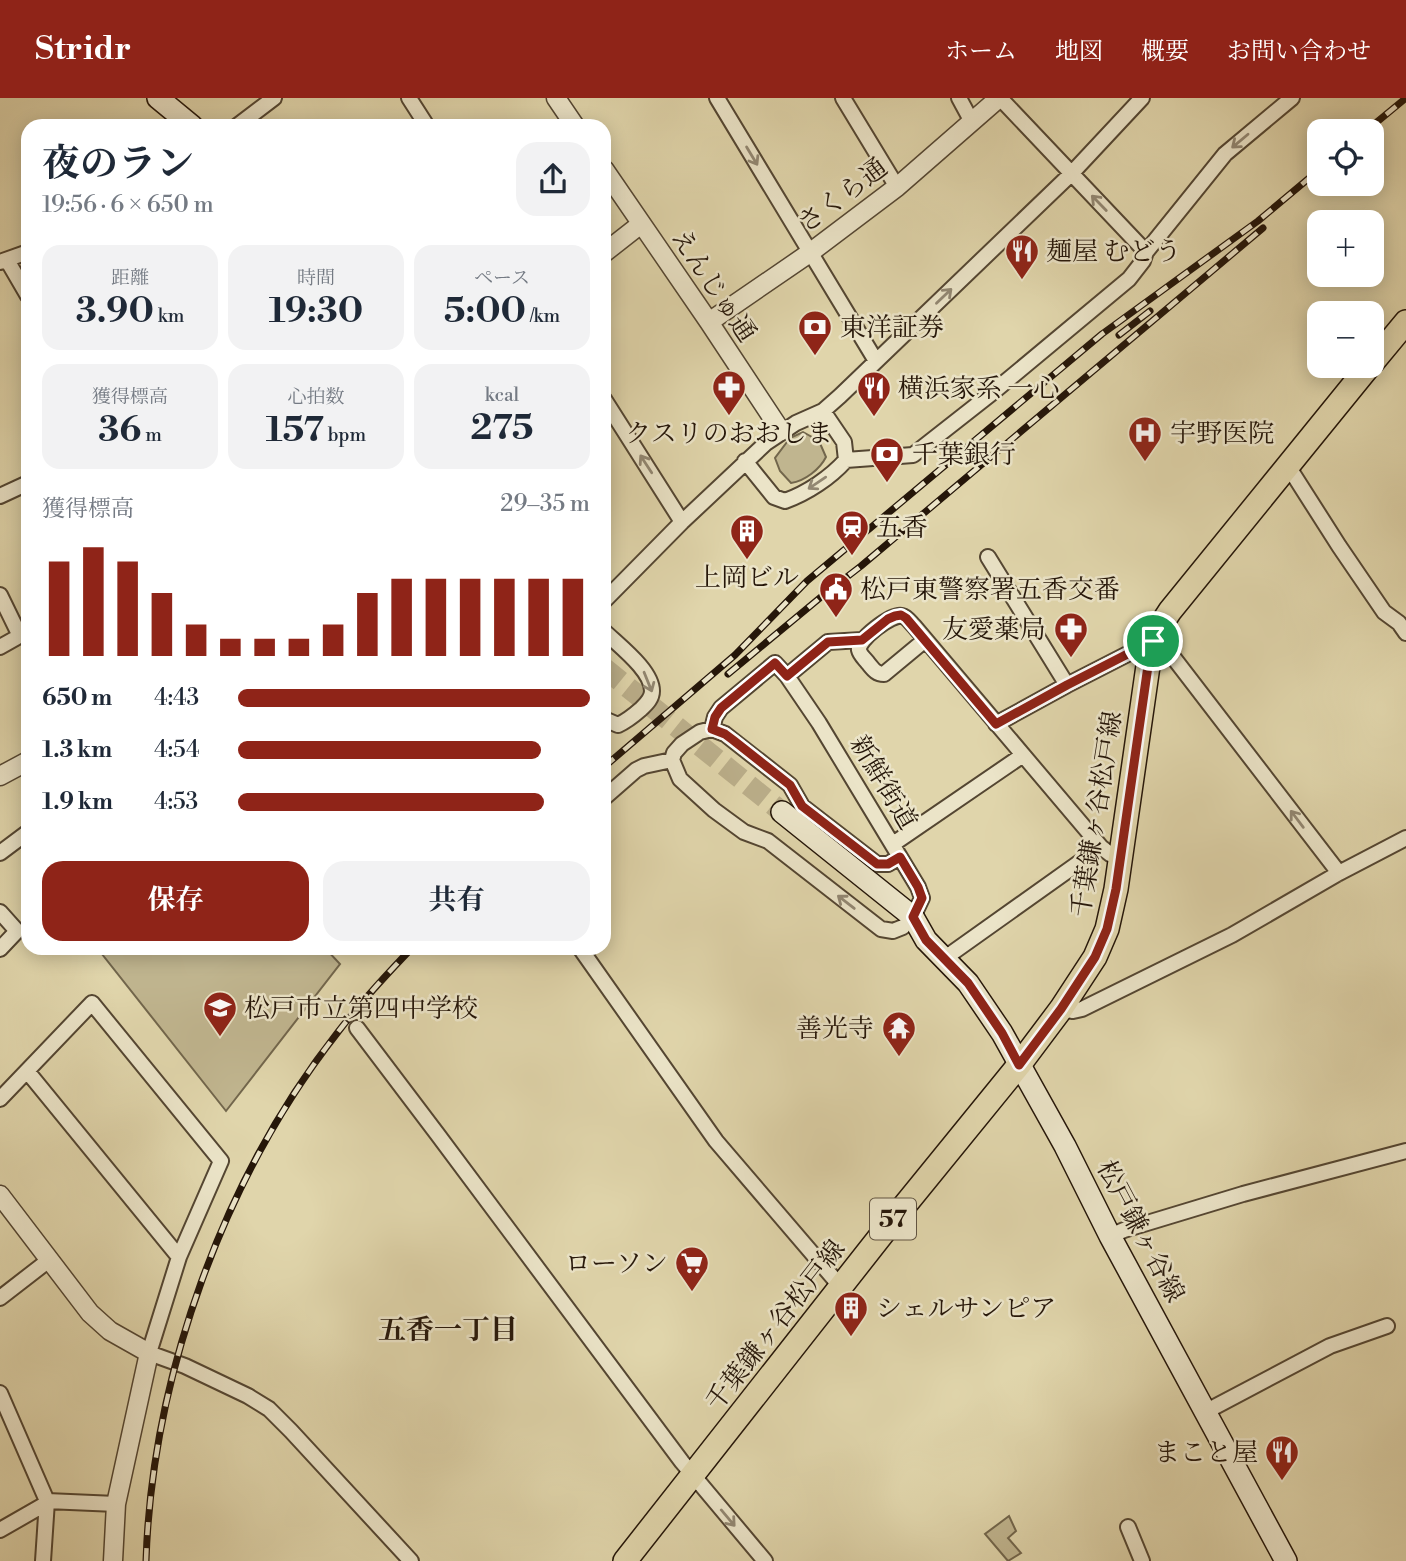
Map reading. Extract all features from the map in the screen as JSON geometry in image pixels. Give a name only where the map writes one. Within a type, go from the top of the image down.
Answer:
[{"type":"main road","points":[[158,98],[184,119]]},
{"type":"main road","name":"千葉鎌ヶ谷松戸線","points":[[1384,348],[1406,322]]},
{"type":"main road","name":"千葉鎌ヶ谷松戸線","points":[[625,1561],[901,1210],[1019,1065],[1061,1009],[1095,957],[1107,929],[1116,889],[1110,852],[1153,641],[1170,611],[1360,378]]},
{"type":"main road","points":[[779,817],[903,918]]},
{"type":"main road","name":"松戸鎌ヶ谷線","points":[[903,918],[968,983],[1002,1033],[1286,1561]]},
{"type":"street","points":[[246,119],[274,98]]},
{"type":"street","points":[[409,98],[422,119]]},
{"type":"street","points":[[556,98],[570,119]]},
{"type":"street","points":[[717,98],[876,361]]},
{"type":"street","points":[[843,98],[897,187]]},
{"type":"street","points":[[959,98],[972,122]]},
{"type":"street","points":[[999,98],[1146,253]]},
{"type":"street","name":"さくら通","points":[[709,322],[811,252],[897,187],[999,98]]},
{"type":"street","points":[[611,594],[746,461],[781,432],[823,411],[1071,174],[1142,98]]},
{"type":"street","points":[[746,461],[774,497],[785,501],[807,490],[838,469],[846,460],[913,455],[1129,279],[1146,253],[1225,154],[1292,98]]},
{"type":"street","name":"えんじゅ通","points":[[611,179],[781,432]]},
{"type":"street","points":[[611,248],[641,224]]},
{"type":"street","points":[[21,255],[4,261],[21,286]]},
{"type":"street","points":[[611,409],[682,522]]},
{"type":"street","points":[[823,411],[844,442],[846,460]]},
{"type":"street","points":[[1288,466],[1384,611],[1406,634]]},
{"type":"street","points":[[0,496],[21,486]]},
{"type":"street","points":[[988,556],[1067,685]]},
{"type":"street","points":[[0,595],[19,634],[0,647]]},
{"type":"street","points":[[925,640],[888,672],[880,674],[875,672],[858,648],[862,640],[888,619],[901,615],[906,618],[1110,852],[945,958]]},
{"type":"street","points":[[611,638],[640,666],[650,682],[652,692],[649,702],[629,720],[618,724],[611,722]]},
{"type":"street","points":[[712,729],[721,708],[775,663],[787,676],[828,642],[862,640]]},
{"type":"street","points":[[996,724],[1153,641],[1173,657],[1339,873]]},
{"type":"street","name":"新鮮街道","points":[[787,676],[819,723],[918,887],[922,898],[903,918]]},
{"type":"street","points":[[903,918],[893,932],[881,929],[768,841],[744,832],[680,779],[672,760],[674,753],[700,732],[712,729],[725,734],[790,785],[802,806],[877,864],[888,864],[896,850],[1023,755]]},
{"type":"street","points":[[611,791],[636,770],[672,760]]},
{"type":"street","points":[[0,776],[21,765]]},
{"type":"street","points":[[0,853],[21,837]]},
{"type":"street","points":[[1061,1009],[1082,1009],[1232,935],[1406,838]]},
{"type":"street","points":[[0,912],[17,931],[0,949]]},
{"type":"street","points":[[585,955],[716,1141],[841,1287]]},
{"type":"street","points":[[0,1099],[92,1003],[221,1161],[179,1256],[149,1353],[116,1504],[113,1561]]},
{"type":"street","points":[[357,1028],[692,1474],[765,1561]]},
{"type":"street","points":[[27,1071],[179,1256]]},
{"type":"street","points":[[1110,1236],[1242,1194],[1406,1152]]},
{"type":"street","points":[[0,1195],[99,1322],[149,1353],[185,1366],[269,1409],[411,1561]]},
{"type":"street","points":[[0,1298],[49,1260]]},
{"type":"street","points":[[1205,1412],[1330,1346],[1387,1326]]},
{"type":"street","points":[[0,1393],[47,1502],[43,1561]]},
{"type":"street","points":[[0,1530],[47,1502],[116,1504]]},
{"type":"street","points":[[1128,1527],[1142,1561]]},
{"type":"shaded area","points":[[803,432],[819,441],[826,457],[812,474],[791,483],[780,471],[775,458],[790,438]]},
{"type":"shaded area","name":"松戸市立第四中学校","points":[[103,955],[332,955],[340,964],[226,1111]]},
{"type":"shaded area","points":[[1009,1516],[1016,1531],[1008,1538],[1021,1553],[1008,1561],[985,1534]]},
{"type":"tunnel","points":[[611,674],[782,812]]},
{"type":"railway","points":[[1381,119],[1406,98]]},
{"type":"railway","points":[[611,761],[735,655],[807,581],[1102,334],[1258,221],[1307,180]]},
{"type":"railway","points":[[728,674],[861,566],[1263,228]]},
{"type":"railway","points":[[1119,335],[1150,311]]},
{"type":"railway","points":[[146,1561],[151,1491],[162,1421],[179,1351],[229,1214],[261,1150],[297,1089],[347,1021],[406,955]]},
{"type":"place","name":"麺屋 むどう","points":[[1022,281]]},
{"type":"place","name":"東洋証券","points":[[815,357]]},
{"type":"place","name":"クスリのおおしま","points":[[729,417]]},
{"type":"place","name":"横浜家系 一心","points":[[874,418]]},
{"type":"place","name":"宇野医院","points":[[1145,463]]},
{"type":"place","name":"千葉銀行","points":[[887,484]]},
{"type":"place","name":"五香","points":[[852,557]]},
{"type":"place","name":"上岡ビル","points":[[747,561]]},
{"type":"place","name":"松戸東警察署五香交番","points":[[836,619]]},
{"type":"place","name":"友愛薬局","points":[[1071,659]]},
{"type":"place","name":"松戸市立第四中学校","points":[[220,1038]]},
{"type":"place","name":"善光寺","points":[[899,1058]]},
{"type":"place","name":"ローソン","points":[[692,1293]]},
{"type":"place","name":"シェルサンピア","points":[[851,1338]]},
{"type":"place","name":"まこと屋","points":[[1282,1482]]},
{"type":"district","name":"五香一丁目","points":[[448,1329]]},
{"type":"route","points":[[895,616],[906,618],[996,724],[1153,641],[1116,889],[1107,929],[1095,957],[1061,1009],[1019,1065],[1002,1033],[968,983],[926,940],[913,917],[922,898],[900,857],[888,864],[877,864],[802,806],[790,785],[725,734],[712,729],[721,708],[775,663],[787,676],[828,642],[862,640],[895,616]]}]
